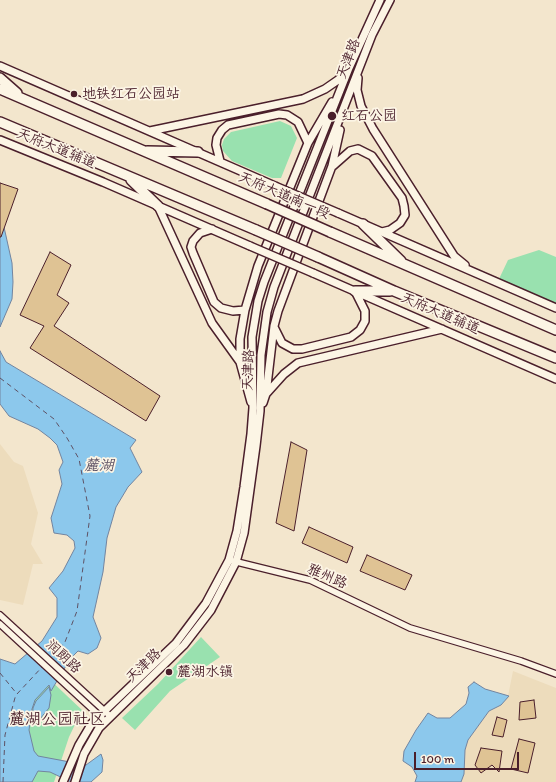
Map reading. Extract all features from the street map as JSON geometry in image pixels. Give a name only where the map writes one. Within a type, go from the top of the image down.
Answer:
[{"type":"highway","points":[[0,78],[24,99]]},
{"type":"highway","name":"天府大道南一段","points":[[0,88],[556,330]]},
{"type":"highway","points":[[0,122],[256,230],[394,291],[556,358]]},
{"type":"highway","points":[[0,126],[12,127]]},
{"type":"highway","points":[[141,150],[198,152]]},
{"type":"highway","points":[[126,175],[158,206]]},
{"type":"highway","points":[[364,224],[405,264]]},
{"type":"highway","points":[[355,291],[394,291]]},
{"type":"street","name":"天津路","points":[[254,436],[252,337],[258,301],[264,282],[349,68],[380,0]]},
{"type":"street","name":"天津路","points":[[104,715],[165,655],[183,635],[206,603],[232,561],[254,436],[260,411],[261,355],[267,312],[277,280],[372,35],[390,0]]},
{"type":"street","points":[[0,66],[556,308]]},
{"type":"street","points":[[150,131],[303,99],[325,89],[338,80],[349,68]]},
{"type":"street","points":[[358,71],[358,90],[362,106],[373,129],[454,256],[471,271]]},
{"type":"street","points":[[253,408],[240,362],[240,339],[244,310],[258,266],[308,143],[343,84]]},
{"type":"street","points":[[260,411],[266,394],[274,326],[283,293],[332,166],[343,112]]},
{"type":"street","points":[[220,161],[216,145],[217,138],[222,130],[228,126],[279,114],[287,115],[298,122],[308,143]]},
{"type":"street","name":"天府大道辅道","points":[[0,140],[103,182],[556,379]]},
{"type":"street","points":[[332,166],[350,151],[358,149],[372,156],[402,198],[404,206],[405,215],[400,223],[390,230],[381,232]]},
{"type":"street","points":[[158,206],[212,323],[240,362]]},
{"type":"street","points":[[212,229],[200,233],[193,241],[191,247],[193,253],[214,302],[221,308],[244,310]]},
{"type":"street","points":[[274,326],[282,342],[293,349],[302,349],[351,337],[360,330],[365,321],[365,311],[355,291]]},
{"type":"street","points":[[266,394],[284,374],[298,363],[442,329]]},
{"type":"street","name":"雅州路","points":[[232,561],[310,580],[410,628],[520,660],[556,674]]},
{"type":"street","name":"润朗路","points":[[0,615],[80,693]]},
{"type":"street","name":"润朗路","points":[[0,624],[104,715]]},
{"type":"street","points":[[63,782],[79,745],[92,722],[104,715]]},
{"type":"street","points":[[75,782],[84,754],[104,715]]},
{"type":"shaded area","points":[[0,444],[14,462],[23,466],[38,513],[31,544],[43,564],[33,564],[23,605],[0,600]]},
{"type":"shaded area","points":[[513,671],[556,688],[556,782],[461,782],[464,774],[465,750],[468,740],[489,711],[501,705],[508,696]]},
{"type":"green space","points":[[280,121],[291,126],[297,138],[281,178],[272,178],[232,161],[223,151],[222,145],[224,139],[231,132]]},
{"type":"green space","points":[[539,250],[556,257],[556,304],[499,279],[508,260]]},
{"type":"green space","points":[[201,637],[220,657],[170,691],[135,730],[122,718],[158,684]]},
{"type":"green space","points":[[47,677],[82,710],[69,737],[54,782],[22,782],[28,705]]},
{"type":"water","points":[[4,227],[12,263],[13,282],[12,299],[0,327],[0,228]]},
{"type":"water","name":"麓湖","points":[[0,351],[6,362],[136,440],[130,448],[142,472],[128,487],[116,507],[107,538],[103,572],[93,617],[101,638],[97,648],[88,654],[78,651],[70,659],[51,691],[49,685],[35,700],[29,730],[34,751],[38,756],[86,765],[101,754],[103,760],[102,772],[91,782],[71,782],[50,772],[38,771],[32,782],[0,782],[0,659],[15,664],[42,641],[57,617],[57,598],[49,588],[63,571],[75,548],[74,541],[67,535],[54,533],[51,518],[62,484],[59,470],[63,462],[57,445],[38,429],[9,416],[0,404]]},
{"type":"water","points":[[474,682],[485,689],[509,696],[501,705],[489,711],[468,740],[465,750],[464,774],[461,782],[415,782],[417,776],[412,767],[403,761],[404,751],[416,730],[428,713],[437,718],[450,718],[466,704],[469,693],[468,687]]},
{"type":"water","points":[[49,687],[51,695],[49,708],[40,719],[32,723],[33,708],[36,701]]},
{"type":"building","points":[[0,183],[18,189],[1,237],[0,237]]},
{"type":"building","points":[[50,252],[71,265],[57,295],[69,303],[54,326],[160,396],[146,421],[30,348],[44,326],[20,315]]},
{"type":"building","points":[[291,442],[307,450],[294,531],[276,523]]},
{"type":"building","points":[[309,527],[353,547],[347,563],[302,543]]},
{"type":"building","points":[[367,555],[412,575],[405,590],[360,571]]},
{"type":"building","points":[[534,700],[536,718],[519,720],[520,702]]},
{"type":"building","points":[[497,717],[507,720],[503,737],[492,735]]},
{"type":"building","points":[[519,739],[535,743],[528,773],[511,769]]},
{"type":"building","points":[[481,748],[502,751],[499,772],[492,765],[481,773],[475,765]]},
{"type":"ferry route","points":[[0,378],[54,419],[67,438],[79,459],[90,516],[77,611],[65,642],[51,657]]},
{"type":"ferry route","points":[[0,673],[17,694],[43,666]]},
{"type":"ferry route","points":[[3,782],[5,735],[16,694]]},
{"type":"place","name":"地铁红石公园站","points":[[74,94]]},
{"type":"place","name":"红石公园","points":[[332,116]]},
{"type":"place","name":"麓湖水镇","points":[[169,672]]},
{"type":"district","name":"麓湖公园社区","points":[[57,720]]}]
